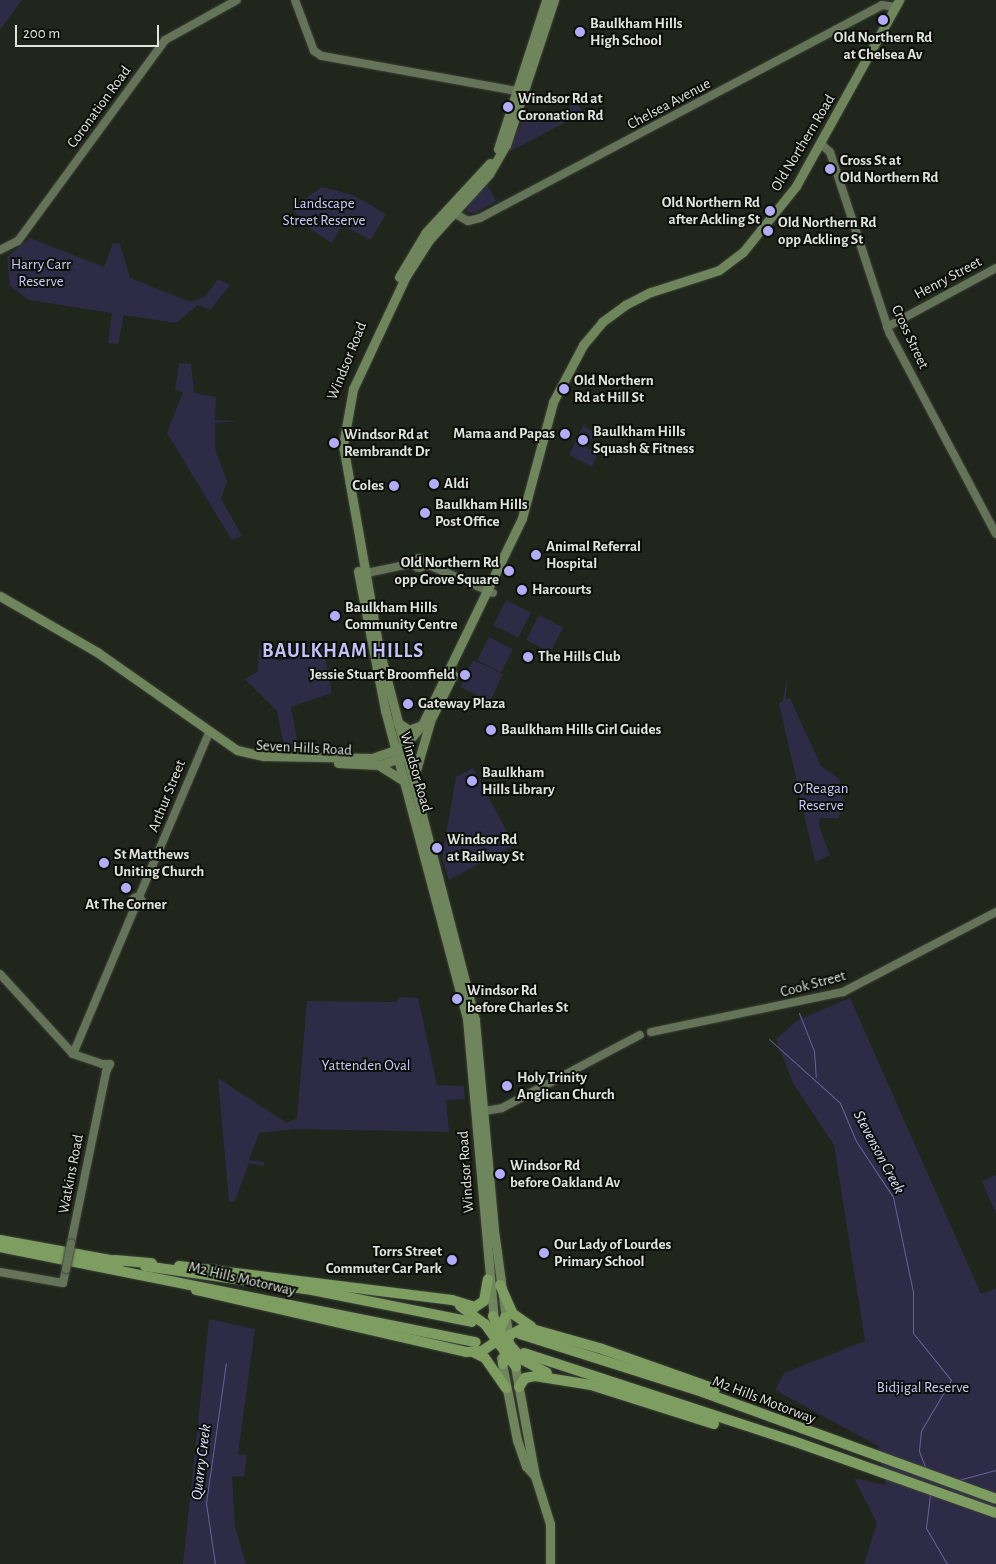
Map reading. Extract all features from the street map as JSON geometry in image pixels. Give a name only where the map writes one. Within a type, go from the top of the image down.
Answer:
[{"type":"highway","name":"M2 Hills Motorway","points":[[0,1240],[101,1258],[318,1291],[472,1322]]},
{"type":"highway","name":"M2 Hills Motorway","points":[[0,1247],[84,1262],[475,1347]]},
{"type":"highway","points":[[101,1258],[433,1298],[478,1306],[484,1301],[488,1279]]},
{"type":"highway","points":[[500,1285],[518,1319],[549,1333]]},
{"type":"highway","points":[[433,1298],[469,1311],[504,1340],[534,1369],[735,1430],[817,1450]]},
{"type":"highway","points":[[493,1316],[516,1367]]},
{"type":"highway","points":[[503,1364],[505,1317]]},
{"type":"highway","points":[[475,1347],[486,1349],[525,1327],[549,1333],[699,1383],[783,1422]]},
{"type":"highway","name":"M2 Hills Motorway","points":[[520,1334],[622,1364],[887,1462],[996,1499]]},
{"type":"highway","points":[[475,1347],[506,1388]]},
{"type":"highway","name":"M2 Hills Motorway","points":[[524,1353],[817,1450],[994,1512]]},
{"type":"highway","points":[[519,1387],[525,1378],[536,1376],[591,1385]]},
{"type":"main road","name":"Windsor Road","points":[[521,92],[546,0]]},
{"type":"main road","name":"Windsor Road","points":[[505,1317],[481,1112],[470,1040],[457,972],[410,782],[401,754],[361,574],[343,458],[350,396],[406,276],[451,210],[501,155],[554,0]]},
{"type":"main road","name":"Old Northern Road","points":[[401,754],[426,723],[529,516],[537,464],[553,402],[592,334],[612,314],[636,299],[706,275],[735,259],[784,203],[821,144],[897,3]]},
{"type":"main road","name":"Windsor Road","points":[[361,574],[396,721],[401,754]]},
{"type":"main road","name":"Seven Hills Road","points":[[0,596],[97,652],[208,735],[247,758],[379,765],[401,754]]},
{"type":"main road","points":[[396,721],[409,730],[426,723]]},
{"type":"main road","points":[[379,765],[410,782],[426,723]]},
{"type":"main road","name":"Seven Hills Road","points":[[208,735],[237,750],[264,756],[372,758],[401,754]]},
{"type":"main road","name":"Windsor Road","points":[[481,1112],[488,1279],[493,1316]]},
{"type":"main road","points":[[503,1364],[506,1388],[523,1458],[535,1476]]},
{"type":"main road","points":[[516,1367],[535,1476],[550,1524],[550,1564]]},
{"type":"street","name":"Coronation Road","points":[[0,250],[18,241],[165,40],[237,0]]},
{"type":"street","points":[[295,0],[314,50],[322,56],[521,92]]},
{"type":"street","name":"Chelsea Avenue","points":[[451,210],[468,221],[480,218],[882,5],[897,3]]},
{"type":"street","name":"Cross Street","points":[[821,144],[831,155],[887,327],[996,534]]},
{"type":"street","name":"Henry Street","points":[[887,327],[996,268]]},
{"type":"street","points":[[361,574],[414,563],[418,568],[423,562],[439,564],[459,577],[490,592]]},
{"type":"street","name":"Arthur Street","points":[[73,1054],[135,907],[133,900],[139,897],[208,735]]},
{"type":"street","name":"Cook Street","points":[[481,1112],[502,1108],[640,1035],[644,1029],[651,1032],[837,994],[996,912]]},
{"type":"street","name":"Watkins Road","points":[[0,974],[73,1054],[104,1068],[63,1283],[0,1272]]},
{"type":"green space","points":[[0,0],[22,0],[0,30]]},
{"type":"green space","points":[[577,102],[583,113],[509,152],[522,121],[543,122]]},
{"type":"green space","points":[[487,184],[496,201],[475,213],[467,212],[468,205]]},
{"type":"green space","name":"Landscape Street Reserve","points":[[322,187],[353,195],[386,214],[371,240],[342,225],[332,243],[307,227],[292,208]]},
{"type":"green space","name":"Harry Carr Reserve","points":[[30,238],[104,267],[113,243],[120,244],[130,278],[191,302],[205,297],[218,279],[230,285],[210,310],[198,305],[176,323],[124,315],[118,344],[108,343],[112,313],[29,300],[10,286],[7,257]]},
{"type":"green space","points":[[179,363],[191,364],[194,393],[216,397],[215,420],[241,421],[215,423],[215,449],[227,481],[221,499],[242,536],[232,540],[167,433],[183,392],[175,390]]},
{"type":"green space","name":"Baulkham Hills Squash & Fitness","points":[[583,425],[595,433],[587,448],[598,453],[592,467],[569,455]]},
{"type":"green space","points":[[506,600],[531,613],[518,638],[493,625]]},
{"type":"green space","points":[[539,615],[563,627],[550,652],[526,640]]},
{"type":"green space","points":[[489,637],[513,649],[501,672],[477,660]]},
{"type":"green space","points":[[259,648],[279,661],[323,648],[332,693],[291,707],[299,751],[285,751],[277,711],[245,679],[258,671]]},
{"type":"green space","points":[[473,660],[503,674],[490,701],[460,687]]},
{"type":"green space","name":"O'Reagan Reserve","points":[[787,677],[786,699],[790,698],[821,766],[839,779],[845,806],[838,818],[820,818],[819,826],[830,855],[815,862],[779,703],[783,701]]},
{"type":"green space","points":[[473,768],[514,845],[449,880],[442,858],[456,777]]},
{"type":"green space","name":"Yattenden Oval","points":[[400,997],[418,998],[437,1085],[464,1086],[465,1099],[446,1100],[449,1132],[296,1129],[259,1133],[249,1160],[264,1162],[264,1166],[249,1163],[235,1201],[229,1202],[218,1078],[287,1123],[297,1118],[307,1001],[396,1002]]},
{"type":"green space","name":"Bidjigal Reserve","points":[[850,998],[981,1294],[996,1288],[996,1564],[864,1564],[877,1523],[854,1478],[886,1485],[878,1446],[775,1390],[784,1373],[865,1341],[834,1145],[793,1083],[776,1039],[798,1020]]},
{"type":"green space","points":[[996,1175],[996,1214],[982,1181]]},
{"type":"green space","points":[[209,1319],[255,1329],[238,1454],[247,1455],[244,1477],[232,1476],[235,1527],[246,1564],[183,1564]]},
{"type":"waterway","points":[[799,1013],[814,1051],[816,1077]]},
{"type":"waterway","name":"Stevenson Creek","points":[[769,1039],[840,1103],[856,1141],[893,1197],[913,1292],[913,1333],[951,1380],[921,1431],[919,1451],[925,1467]]},
{"type":"waterway","name":"Quarry Creek","points":[[215,1564],[206,1503],[226,1363]]},
{"type":"waterway","points":[[958,1480],[996,1470]]},
{"type":"waterway","points":[[930,1495],[926,1528],[947,1564]]},
{"type":"place","name":"Old Northern Rd at Chelsea Av","points":[[883,20]]},
{"type":"place","name":"Baulkham Hills High School","points":[[580,32]]},
{"type":"place","name":"Windsor Rd at Coronation Rd","points":[[508,107]]},
{"type":"place","name":"Cross St at Old Northern Rd","points":[[830,169]]},
{"type":"place","name":"Old Northern Rd after Ackling St","points":[[770,211]]},
{"type":"place","name":"Old Northern Rd opp Ackling St","points":[[768,231]]},
{"type":"place","name":"Old Northern Rd at Hill St","points":[[564,389]]},
{"type":"place","name":"Mama and Papas","points":[[565,434]]},
{"type":"place","name":"Baulkham Hills Squash & Fitness","points":[[583,440]]},
{"type":"place","name":"Windsor Rd at Rembrandt Dr","points":[[334,443]]},
{"type":"place","name":"Aldi","points":[[434,484]]},
{"type":"place","name":"Coles","points":[[394,486]]},
{"type":"place","name":"Baulkham Hills Post Office","points":[[425,513]]},
{"type":"place","name":"Animal Referral Hospital","points":[[536,555]]},
{"type":"place","name":"Old Northern Rd opp Grove Square","points":[[509,571]]},
{"type":"place","name":"Harcourts","points":[[522,590]]},
{"type":"place","name":"Baulkham Hills Community Centre","points":[[335,616]]},
{"type":"place","name":"The Hills Club","points":[[528,657]]},
{"type":"place","name":"Jessie Stuart Broomfield","points":[[465,675]]},
{"type":"place","name":"Gateway Plaza","points":[[408,704]]},
{"type":"place","name":"Baulkham Hills Girl Guides","points":[[491,730]]},
{"type":"place","name":"Baulkham Hills Library","points":[[472,781]]},
{"type":"place","name":"Windsor Rd at Railway St","points":[[437,848]]},
{"type":"place","name":"St Matthews Uniting Church","points":[[104,863]]},
{"type":"place","name":"At The Corner","points":[[126,888]]},
{"type":"place","name":"Windsor Rd before Charles St","points":[[457,999]]},
{"type":"place","name":"Holy Trinity Anglican Church","points":[[507,1086]]},
{"type":"place","name":"Windsor Rd before Oakland Av","points":[[500,1174]]},
{"type":"place","name":"Our Lady of Lourdes Primary School","points":[[544,1253]]},
{"type":"place","name":"Torrs Street Commuter Car Park","points":[[452,1260]]},
{"type":"district","name":"BAULKHAM HILLS","points":[[343,651]]}]
